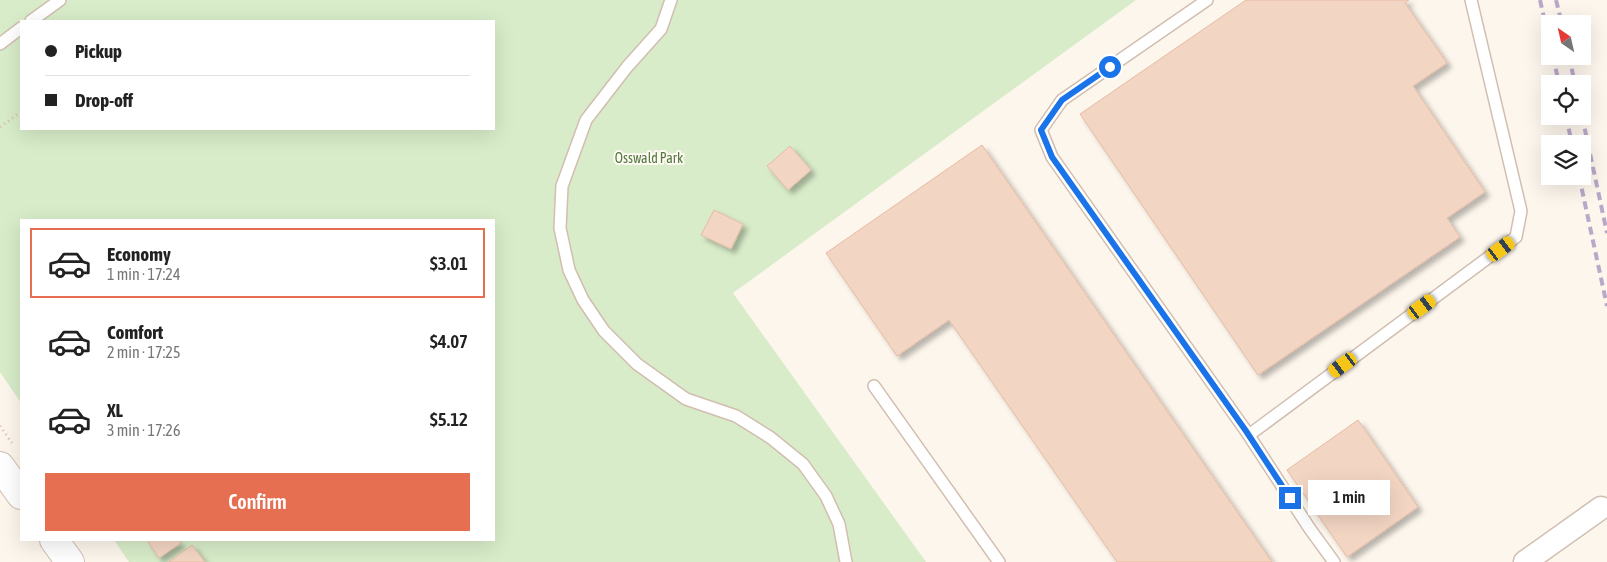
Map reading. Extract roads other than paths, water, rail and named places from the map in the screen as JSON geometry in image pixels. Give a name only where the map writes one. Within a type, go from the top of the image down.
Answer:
[{"type":"street","points":[[8,457],[20,492]]},
{"type":"street","points":[[1525,562],[1601,508]]},
{"type":"street","points":[[55,541],[70,562]]},
{"type":"lane","points":[[32,20],[60,0]]},
{"type":"lane","points":[[671,0],[661,29],[627,67],[586,120],[562,186],[560,228],[569,270],[583,300],[604,331],[638,364],[686,399],[736,416],[771,438],[802,464],[826,496],[839,524],[846,562]]},
{"type":"lane","points":[[1207,0],[1062,100],[1041,130],[1052,157],[1249,435],[1310,529],[1334,562]]},
{"type":"lane","points":[[1249,435],[1516,237],[1521,211],[1471,0]]},
{"type":"lane","points":[[0,44],[20,29]]},
{"type":"lane","points":[[874,386],[998,562]]},
{"type":"railway","points":[[1540,0],[1543,15]]},
{"type":"railway","points":[[1556,0],[1560,15]]},
{"type":"railway","points":[[1555,65],[1557,75]]},
{"type":"railway","points":[[1571,65],[1573,75]]},
{"type":"railway","points":[[1568,125],[1570,135]]},
{"type":"railway","points":[[1584,125],[1607,233]]},
{"type":"railway","points":[[1581,185],[1607,306]]},
{"type":"park label","name":"Osswald Park","points":[[649,158]]}]
